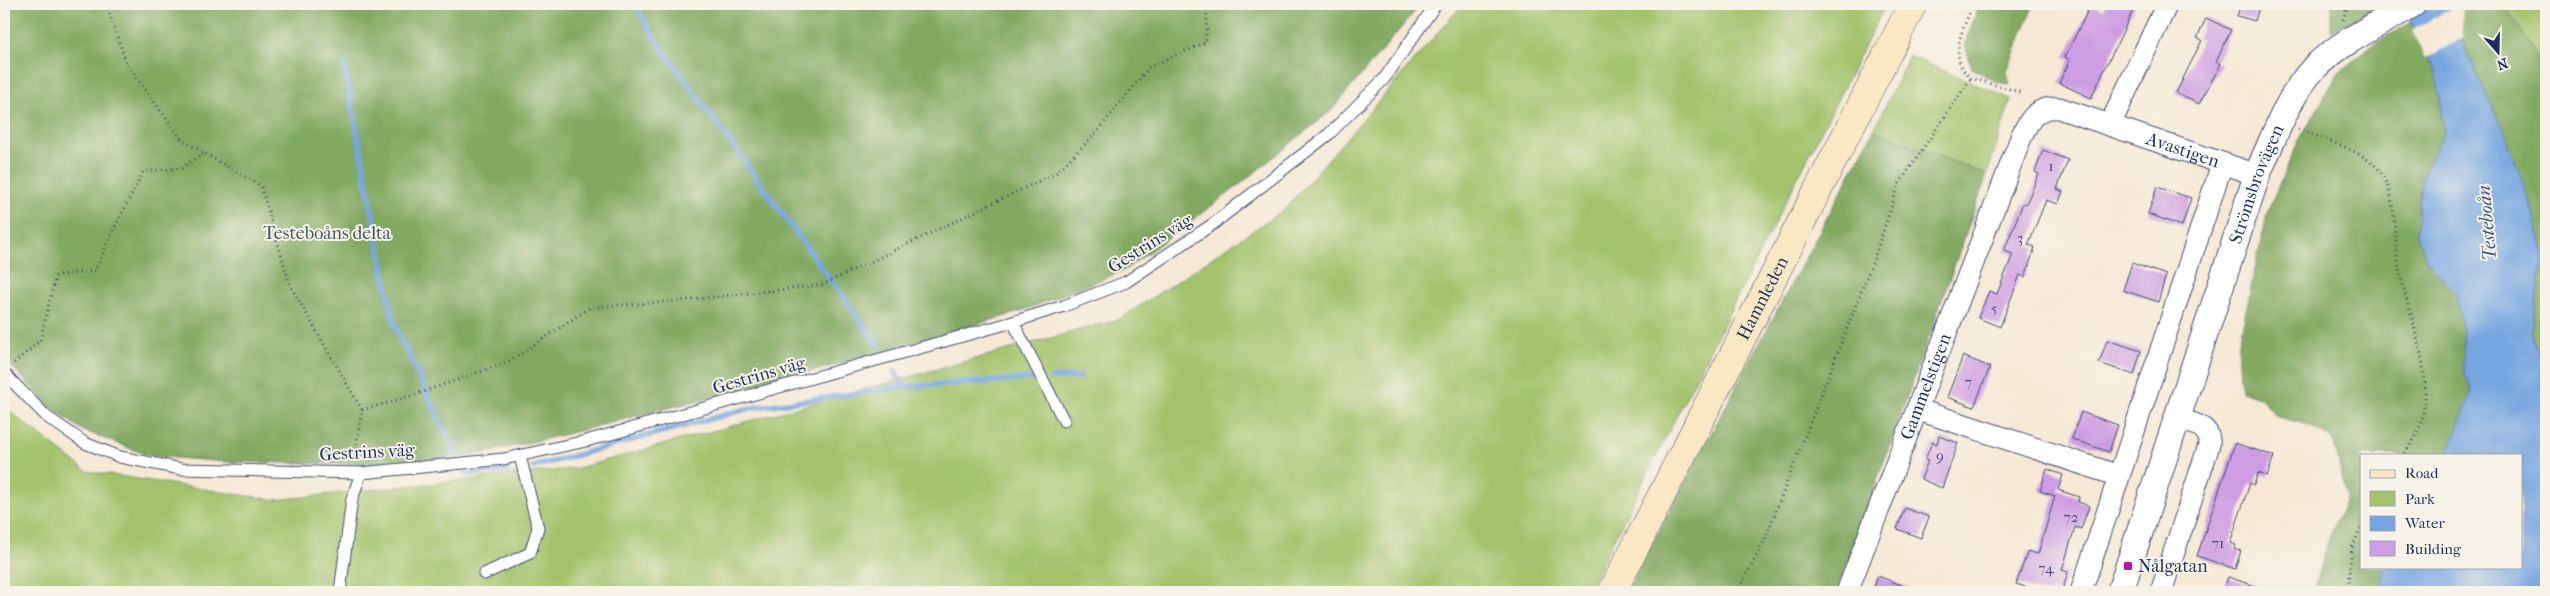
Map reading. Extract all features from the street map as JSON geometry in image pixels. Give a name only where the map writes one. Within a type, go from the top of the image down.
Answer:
[{"type":"main road","name":"Hamnleden","points":[[1612,592],[1913,4]]},
{"type":"street","points":[[2110,125],[2167,4]]},
{"type":"street","name":"Strömsbrovägen","points":[[2120,592],[2257,175],[2283,117],[2309,75],[2333,53],[2413,4]]},
{"type":"street","name":"Avastigen","points":[[2005,180],[2028,122],[2039,110],[2059,108],[2257,175]]},
{"type":"street","name":"Strömsbrovägen","points":[[2081,592],[2222,164]]},
{"type":"street","name":"Gammelstigen","points":[[1847,592],[2005,180]]},
{"type":"street","points":[[1918,410],[2119,476]]},
{"type":"street","points":[[2161,592],[2209,445],[2208,434],[2204,429],[2176,419]]},
{"type":"lane","name":"Gestrins väg","points":[[7,370],[47,417],[85,444],[120,457],[181,469],[356,473],[504,459],[586,441],[1013,322],[1064,306],[1126,282],[1213,224],[1329,134],[1384,79],[1436,4]]},
{"type":"lane","points":[[1013,322],[1064,421]]},
{"type":"lane","points":[[484,574],[530,553],[538,528],[520,456]]},
{"type":"lane","points":[[340,592],[356,473]]},
{"type":"path","points":[[106,4],[126,65],[182,140],[260,186],[290,285],[362,410],[356,473]]},
{"type":"path","points":[[362,410],[414,395],[508,362],[591,307],[679,301],[822,285],[840,277],[909,241],[1056,173],[1096,133],[1149,67],[1206,42],[1207,4]]},
{"type":"path","points":[[1973,4],[1957,52],[1964,73],[1971,78],[2023,93]]},
{"type":"path","points":[[1736,592],[1763,544],[1875,256],[1899,184],[1971,78]]},
{"type":"path","points":[[2293,127],[2361,155],[2377,168],[2389,185],[2399,269],[2422,356],[2425,395],[2419,429],[2404,454]]},
{"type":"path","points":[[7,370],[40,341],[56,274],[95,271],[143,172],[182,168],[204,152]]},
{"type":"path","points":[[2346,592],[2352,548],[2360,529]]},
{"type":"green space","name":"Testeboåns delta","points":[[4,4],[1421,4],[1332,110],[1233,190],[1123,271],[1019,312],[848,362],[567,434],[471,456],[359,464],[228,462],[150,456],[82,430],[49,406],[4,358]]},
{"type":"green space","points":[[1463,4],[1886,4],[1587,592],[4,592],[4,407],[86,471],[275,500],[578,468],[1120,319],[1285,209]]},
{"type":"green space","points":[[1979,4],[2034,4],[2007,71],[2010,85],[1993,80],[1972,68],[1965,45]]},
{"type":"green space","points":[[2331,4],[2380,4],[2331,32]]},
{"type":"green space","points":[[2461,4],[2504,4],[2534,51],[2546,85],[2546,371],[2531,331],[2544,254],[2529,199],[2459,32]]},
{"type":"green space","points":[[2489,4],[2546,4],[2546,121]]},
{"type":"green space","points":[[2412,22],[2417,38],[2436,73],[2445,130],[2421,180],[2417,236],[2427,261],[2456,294],[2463,332],[2464,372],[2472,392],[2447,454],[2360,454],[2360,568],[2384,568],[2382,589],[2384,592],[2314,592],[2329,538],[2347,497],[2333,439],[2305,424],[2277,417],[2261,398],[2241,391],[2238,347],[2268,210],[2298,142],[2339,72],[2373,44]]},
{"type":"green space","points":[[1909,56],[2011,99],[1987,175],[1874,130]]},
{"type":"green space","points":[[1874,130],[1987,175],[1837,592],[1626,592]]},
{"type":"water","name":"Testeboån","points":[[2402,4],[2461,4],[2459,32],[2475,72],[2501,123],[2529,199],[2544,254],[2531,331],[2546,371],[2546,592],[2384,592],[2382,589],[2384,568],[2522,568],[2522,454],[2447,454],[2472,392],[2464,372],[2463,332],[2456,294],[2427,261],[2417,236],[2421,180],[2445,130],[2436,73]]},
{"type":"pier","points":[[2459,4],[2463,4],[2462,31],[2464,37],[2425,59],[2412,30]]},
{"type":"building","points":[[2091,4],[2103,10],[2106,4],[2136,4],[2091,98],[2059,83],[2070,60],[2065,57]]},
{"type":"building","points":[[2241,4],[2260,4],[2255,21],[2237,16]]},
{"type":"building","points":[[2206,18],[2231,30],[2216,62],[2221,64],[2199,104],[2176,93],[2202,40],[2197,38]]},
{"type":"building","points":[[2043,150],[2068,160],[2057,189],[2063,192],[2058,204],[2046,200],[2028,245],[2035,247],[2025,277],[2020,275],[2000,327],[1978,318],[1989,291],[1997,294],[2013,254],[2004,251],[2023,203],[2026,204],[2039,174],[2035,172]]},
{"type":"building","points":[[2157,187],[2191,198],[2182,226],[2148,214]]},
{"type":"building","points":[[2132,263],[2166,275],[2158,302],[2123,290]]},
{"type":"building","points":[[2107,340],[2141,351],[2134,375],[2099,363]]},
{"type":"building","points":[[1963,356],[1990,367],[1974,407],[1947,397]]},
{"type":"building","points":[[2081,412],[2118,425],[2109,452],[2072,439]]},
{"type":"building","points":[[1939,436],[1958,443],[1942,488],[1921,479],[1928,461],[1925,460],[1932,442],[1937,444]]},
{"type":"building","points":[[2235,443],[2274,456],[2267,476],[2258,473],[2254,485],[2250,483],[2230,543],[2236,545],[2234,549],[2241,551],[2235,569],[2197,556]]},
{"type":"building","points":[[2047,469],[2063,475],[2058,490],[2079,497],[2078,502],[2089,506],[2081,529],[2075,527],[2062,570],[2068,572],[2062,592],[2042,592],[2016,584],[2028,551],[2038,554],[2055,496],[2040,491]]},
{"type":"building","points":[[1905,508],[1929,517],[1921,538],[1897,529]]},
{"type":"building","points":[[1878,576],[1917,591],[1917,592],[1872,592]]},
{"type":"building","points":[[2228,577],[2267,590],[2266,592],[2223,592]]},
{"type":"waterway","points":[[635,4],[655,39],[880,348]]},
{"type":"waterway","points":[[344,64],[394,324],[456,455]]},
{"type":"waterway","points":[[895,372],[904,387]]},
{"type":"waterway","points":[[1052,378],[1080,377]]},
{"type":"waterway","points":[[533,467],[750,408],[904,387],[1032,379]]},
{"type":"waterway","points":[[465,474],[508,471]]},
{"type":"place","name":"Nålgatan","points":[[2128,566]]}]
